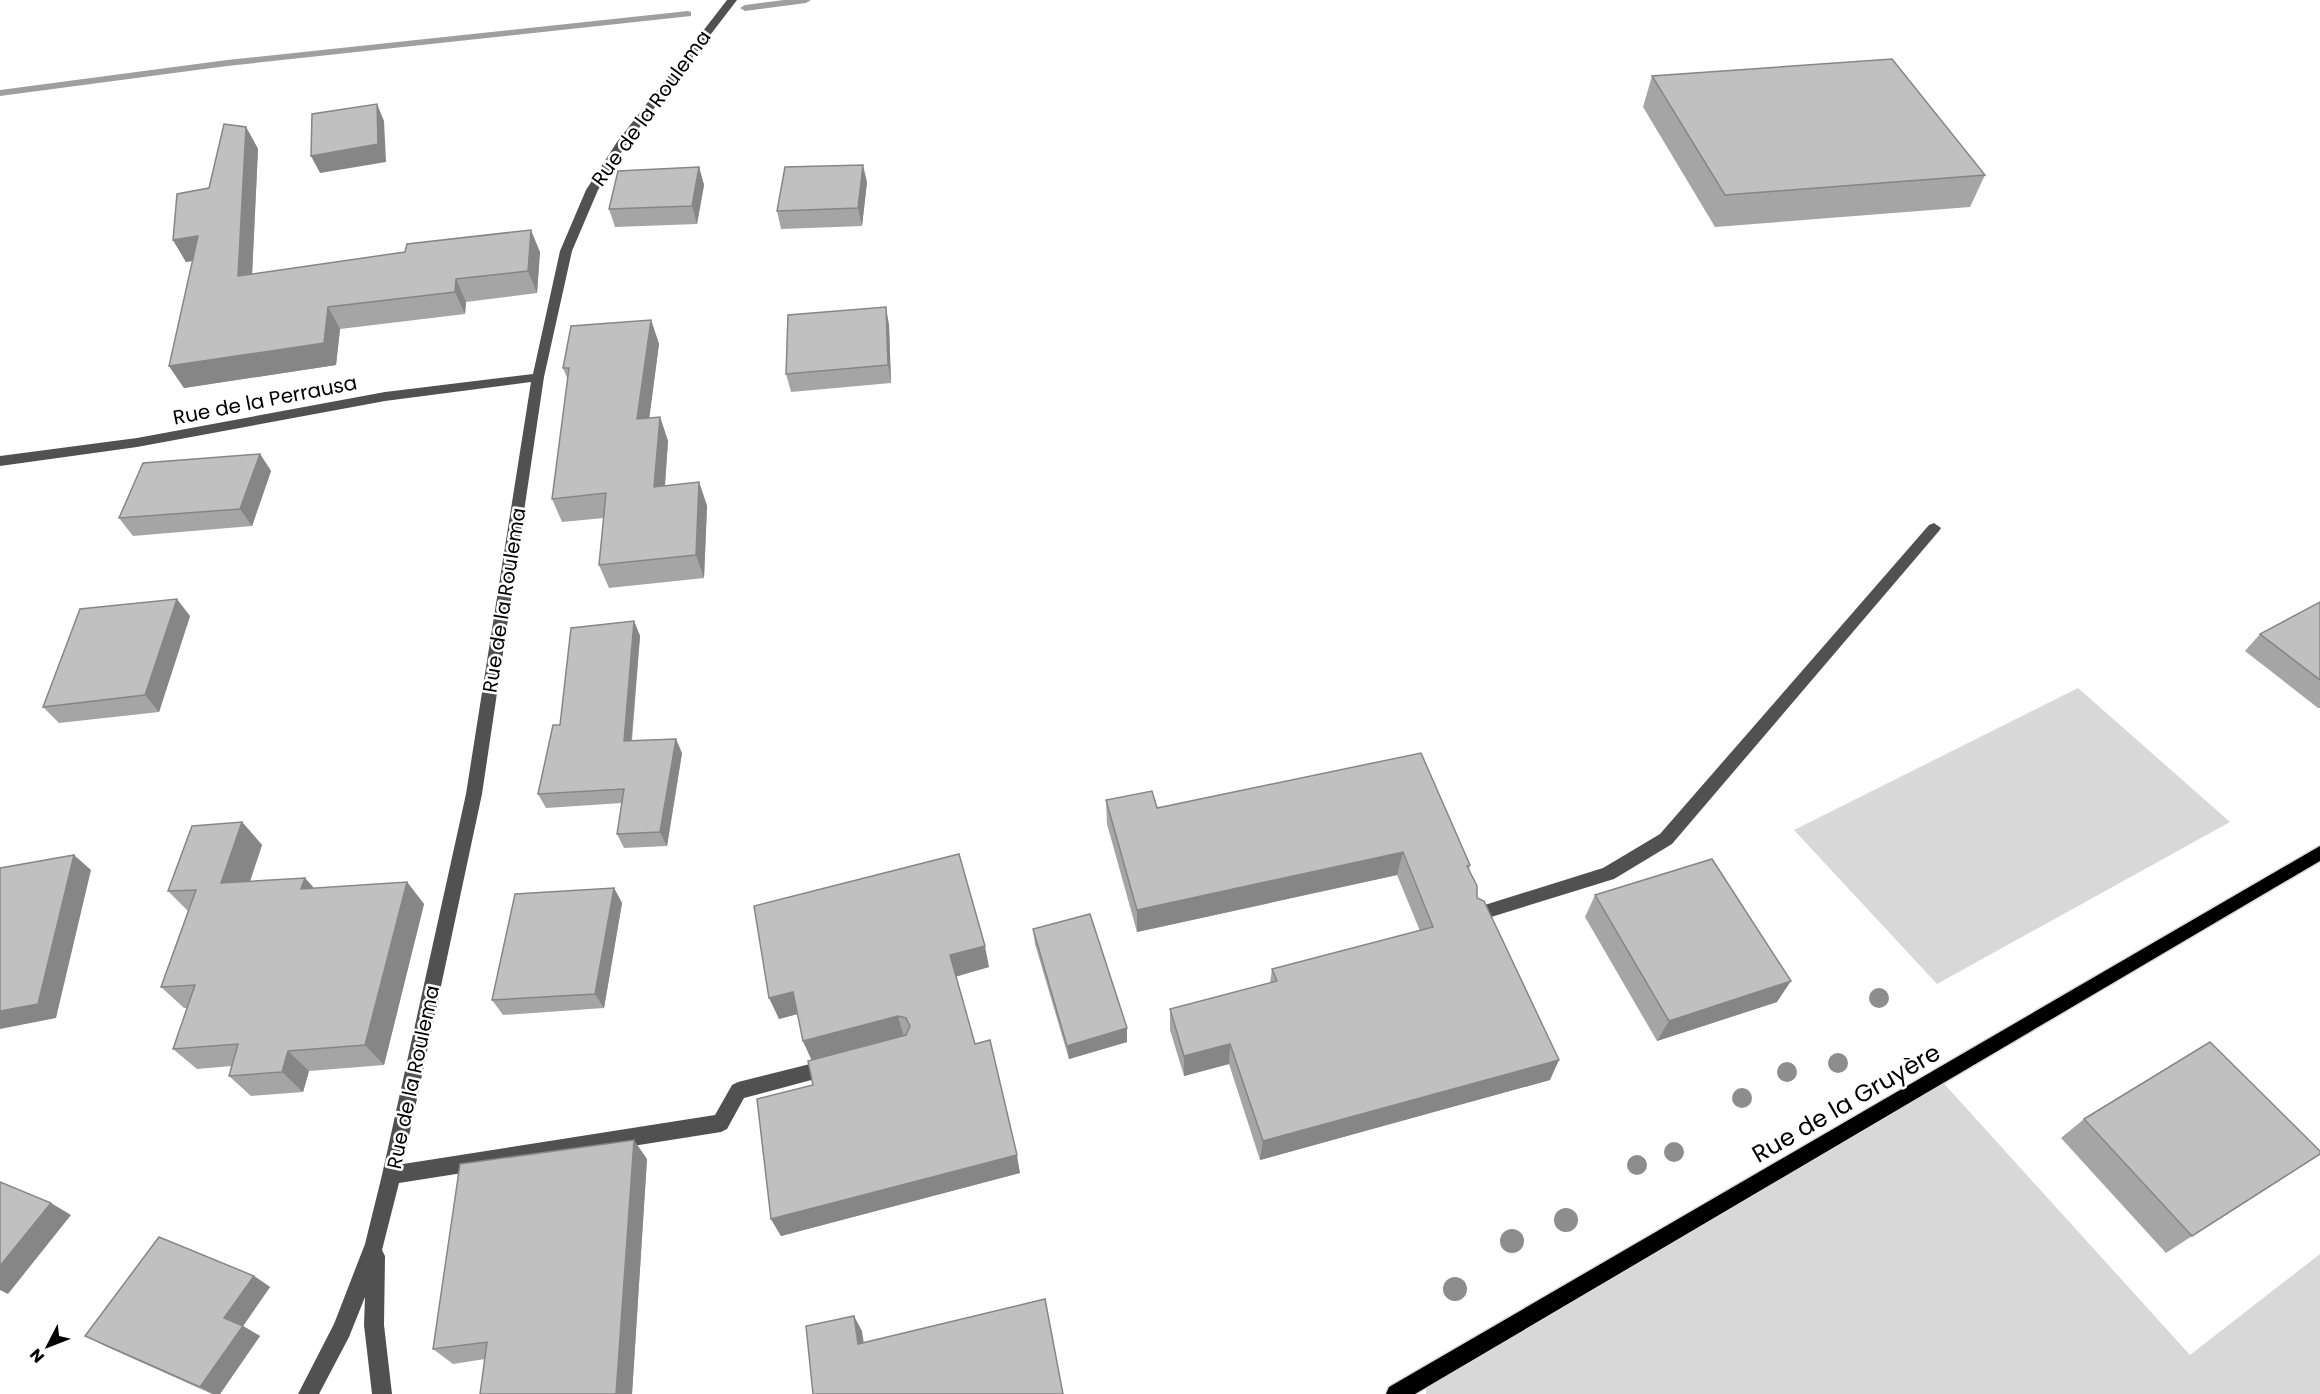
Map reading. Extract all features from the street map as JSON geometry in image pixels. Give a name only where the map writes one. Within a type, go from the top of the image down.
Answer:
[{"type":"main road","name":"Rue de la Gruyère","points":[[1396,1394],[2320,853]]},
{"type":"street","name":"Rue de la Roulema","points":[[308,1394],[342,1330],[375,1244],[392,1175],[474,794],[538,376],[566,251],[592,190],[621,144],[732,0]]},
{"type":"street","name":"Rue de la Perrausa","points":[[0,461],[64,455],[159,440],[363,400],[538,376]]},
{"type":"street","points":[[1478,914],[1608,874],[1666,839],[1934,528]]},
{"type":"street","points":[[392,1175],[721,1123],[738,1091],[849,1061]]},
{"type":"street","name":"Rue de la Roulema","points":[[375,1244],[374,1325],[382,1394]]},
{"type":"shaded area","points":[[2078,688],[2230,822],[1937,984],[1794,830]]},
{"type":"shaded area","points":[[1938,1077],[2190,1355],[2320,1254],[2320,1394],[1426,1394],[1426,1376]]},
{"type":"building","points":[[1892,59],[1985,175],[1725,195],[1652,76]]},
{"type":"building","points":[[377,104],[378,144],[311,156],[312,114]]},
{"type":"building","points":[[224,124],[246,127],[238,276],[405,252],[407,244],[531,230],[528,271],[456,279],[455,292],[328,307],[324,343],[169,366],[198,236],[173,240],[177,194],[209,188]]},
{"type":"building","points":[[863,165],[858,208],[777,211],[785,167]]},
{"type":"building","points":[[699,167],[692,206],[609,209],[618,171]]},
{"type":"building","points":[[886,307],[888,365],[786,374],[788,315]]},
{"type":"building","points":[[651,320],[637,419],[660,417],[654,487],[699,482],[696,555],[599,565],[606,493],[552,499],[569,368],[563,368],[571,326]]},
{"type":"building","points":[[260,454],[240,509],[119,518],[143,463]]},
{"type":"building","points":[[177,599],[145,695],[43,707],[80,609]]},
{"type":"building","points":[[2320,602],[2320,680],[2260,634]]},
{"type":"building","points":[[634,621],[624,741],[676,739],[660,832],[617,834],[624,789],[538,794],[553,725],[560,725],[571,628]]},
{"type":"building","points":[[1421,753],[1470,865],[1467,866],[1477,886],[1477,898],[1484,901],[1559,1060],[1263,1141],[1230,1044],[1184,1056],[1170,1009],[1277,981],[1272,969],[1433,927],[1403,852],[1137,910],[1106,800],[1152,791],[1157,808]]},
{"type":"building","points":[[242,822],[221,883],[305,878],[301,889],[407,882],[365,1045],[288,1051],[282,1072],[229,1076],[238,1044],[173,1049],[195,985],[161,987],[196,890],[168,891],[192,826]]},
{"type":"building","points":[[959,854],[985,946],[950,955],[975,1044],[990,1040],[1017,1155],[771,1219],[757,1099],[813,1085],[808,1061],[906,1035],[910,1026],[906,1018],[898,1016],[803,1041],[793,992],[769,998],[754,906]]},
{"type":"building","points":[[74,855],[38,1004],[0,1011],[0,868]]},
{"type":"building","points":[[1712,859],[1791,981],[1669,1021],[1595,895]]},
{"type":"building","points":[[614,888],[595,994],[492,1000],[515,894]]},
{"type":"building","points":[[1090,914],[1127,1028],[1067,1046],[1033,929]]},
{"type":"building","points":[[2210,1042],[2320,1151],[2320,1154],[2192,1236],[2084,1119]]},
{"type":"building","points":[[634,1140],[616,1394],[480,1394],[487,1342],[433,1349],[460,1164]]},
{"type":"building","points":[[0,1182],[51,1203],[0,1266]]},
{"type":"building","points":[[159,1237],[254,1276],[224,1318],[243,1326],[200,1387],[85,1336]]},
{"type":"building","points":[[1045,1299],[1063,1394],[813,1394],[806,1326],[854,1316],[858,1344]]},
{"type":"waterway","points":[[745,8],[806,0]]},
{"type":"waterway","points":[[0,93],[227,63],[688,14]]}]
